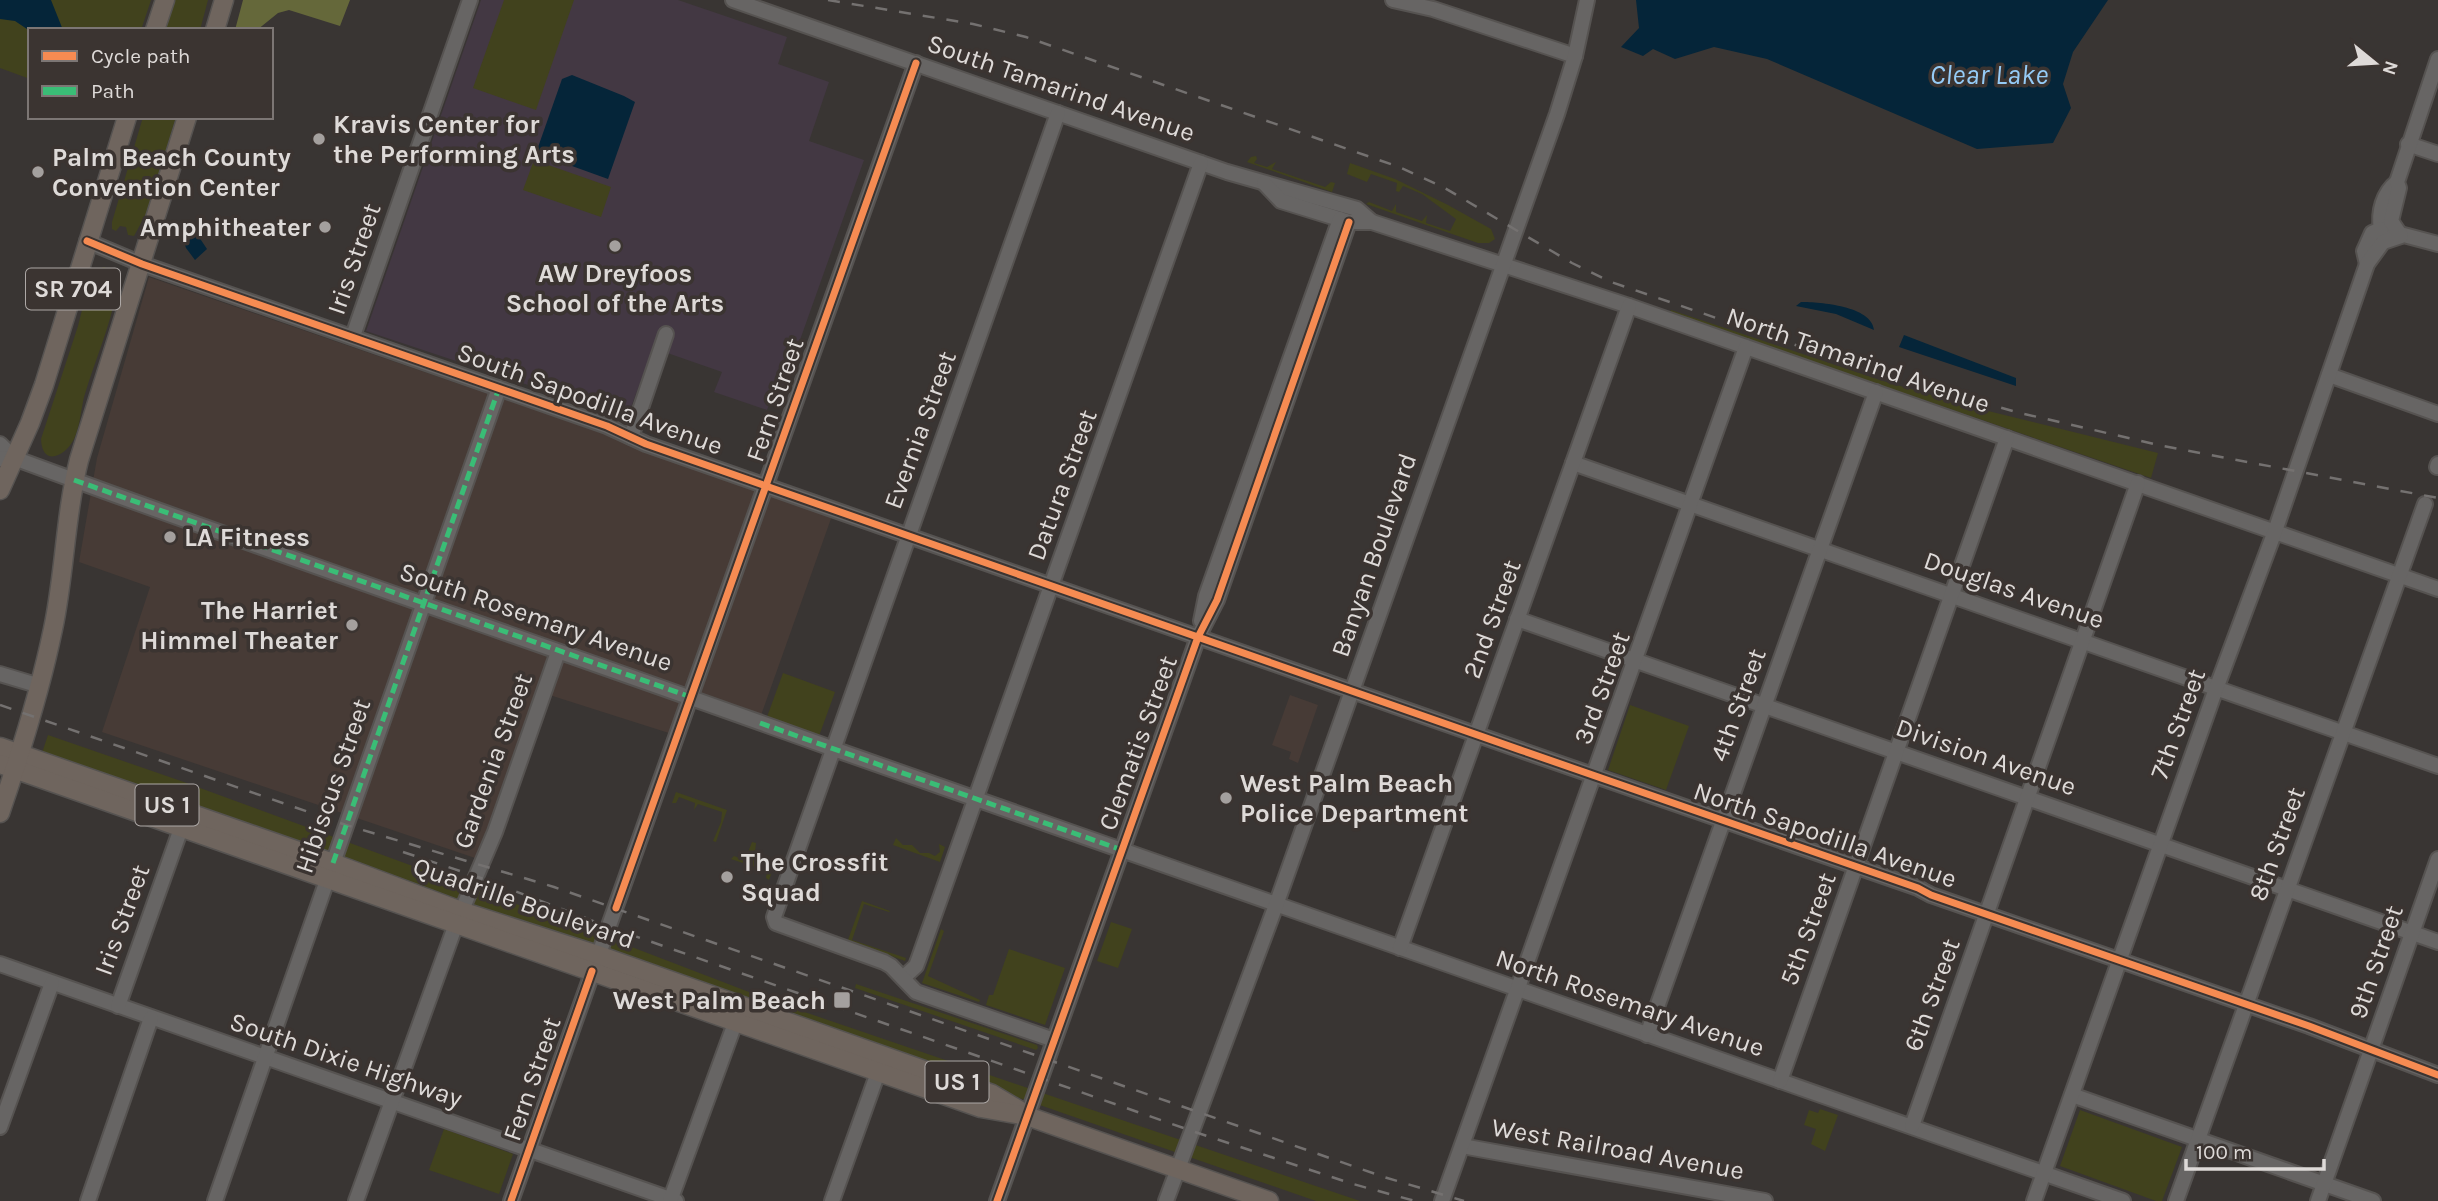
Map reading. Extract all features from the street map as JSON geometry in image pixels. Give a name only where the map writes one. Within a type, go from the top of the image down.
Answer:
[{"type":"main road","points":[[156,28],[165,0]]},
{"type":"main road","points":[[216,28],[224,0]]},
{"type":"main road","name":"SR 704","points":[[0,490],[7,458],[44,385],[126,119]]},
{"type":"main road","name":"SR 704","points":[[12,762],[40,686],[54,628],[74,480],[186,119]]},
{"type":"main road","name":"Quadrille Boulevard","points":[[0,747],[12,762],[881,1064],[992,1094],[1027,1116],[1269,1201]]},
{"type":"main road","points":[[0,813],[12,762]]},
{"type":"street","name":"Iris Street","points":[[353,336],[470,0]]},
{"type":"street","name":"South Tamarind Avenue","points":[[733,0],[1201,163],[1264,183],[1279,185],[1346,216]]},
{"type":"street","points":[[1392,0],[1433,9],[1575,55]]},
{"type":"street","name":"Banyan Boulevard","points":[[1166,1201],[1276,905],[1557,114],[1575,55],[1587,0]]},
{"type":"street","name":"7th Street","points":[[2035,1201],[2275,531],[2367,264],[2384,242],[2400,236],[2391,221],[2399,188],[2397,182],[2438,59]]},
{"type":"street","name":"Fern Street","points":[[511,1201],[916,63]]},
{"type":"street","name":"Evernia Street","points":[[903,978],[884,962],[775,922],[777,905],[1058,113]]},
{"type":"street","points":[[2408,144],[2438,154]]},
{"type":"street","name":"Datura Street","points":[[903,978],[919,958],[1201,163]]},
{"type":"street","name":"7th Street","points":[[2367,264],[2364,251],[2372,233],[2381,229],[2381,208],[2388,188],[2397,182]]},
{"type":"street","name":"North Tamarind Avenue","points":[[1264,183],[1281,201],[1372,222],[1629,306],[2438,589]]},
{"type":"street","name":"Clematis Street","points":[[997,1201],[1198,636],[1206,596],[1346,216]]},
{"type":"street","points":[[2381,229],[2438,244]]},
{"type":"street","name":"South Sapodilla Avenue","points":[[87,241],[142,264],[353,336],[767,486],[1198,636]]},
{"type":"street","name":"2nd Street","points":[[1400,948],[1629,306]]},
{"type":"street","points":[[631,437],[666,334]]},
{"type":"street","name":"3rd Street","points":[[1442,1201],[1746,347]]},
{"type":"street","points":[[2329,375],[2438,414]]},
{"type":"street","name":"Hibiscus Street","points":[[215,1201],[499,388]]},
{"type":"street","name":"4th Street","points":[[1647,1035],[1876,392]]},
{"type":"street","name":"5th Street","points":[[1780,1081],[2007,438]]},
{"type":"street","points":[[0,444],[7,458]]},
{"type":"street","name":"South Rosemary Avenue","points":[[7,458],[1122,850]]},
{"type":"street","name":"Douglas Avenue","points":[[1573,463],[2438,765]]},
{"type":"street","name":"6th Street","points":[[1912,1126],[2138,483]]},
{"type":"street","name":"8th Street","points":[[2176,1201],[2425,504]]},
{"type":"street","name":"Division Avenue","points":[[1517,619],[2438,942]]},
{"type":"street","name":"North Sapodilla Avenue","points":[[1198,636],[2438,1074]]},
{"type":"street","name":"Gardenia Street","points":[[356,1201],[459,918],[491,843],[558,652]]},
{"type":"street","points":[[0,674],[40,686]]},
{"type":"street","name":"Iris Street","points":[[118,1006],[184,820]]},
{"type":"street","name":"North Rosemary Avenue","points":[[1122,850],[2123,1201]]},
{"type":"street","name":"9th Street","points":[[2318,1201],[2438,859]]},
{"type":"street","name":"South Dixie Highway","points":[[0,964],[673,1200]]},
{"type":"street","points":[[903,978],[916,992],[1054,1040]]},
{"type":"street","points":[[0,1128],[52,983]]},
{"type":"street","points":[[673,1200],[738,1014]]},
{"type":"street","points":[[88,1201],[151,1018]]},
{"type":"street","points":[[832,1201],[881,1064]]},
{"type":"street","points":[[2072,1095],[2373,1201]]},
{"type":"street","name":"West Railroad Avenue","points":[[1462,1146],[1765,1201]]},
{"type":"shaded area","points":[[0,0],[151,0],[142,28],[28,28],[28,78],[0,68]]},
{"type":"shaded area","points":[[174,0],[208,0],[201,28],[166,28]]},
{"type":"shaded area","name":"AW Dreyfoos School of the Arts","points":[[481,0],[678,0],[787,37],[778,64],[829,82],[809,141],[864,160],[779,399],[772,397],[767,410],[714,392],[722,372],[653,348],[627,418],[366,331]]},
{"type":"shaded area","points":[[504,0],[574,0],[536,110],[473,88]]},
{"type":"shaded area","points":[[142,119],[175,119],[146,214],[134,236],[128,235],[126,227],[120,226],[116,231],[112,229]]},
{"type":"shaded area","points":[[1256,156],[1254,163],[1267,167],[1276,162],[1272,169],[1325,187],[1331,182],[1335,183],[1332,192],[1247,162]]},
{"type":"shaded area","points":[[534,160],[611,187],[601,217],[523,190]]},
{"type":"shaded area","points":[[1350,163],[1395,179],[1448,205],[1491,229],[1495,239],[1489,243],[1478,243],[1366,204],[1369,202],[1392,211],[1396,204],[1396,212],[1422,221],[1427,215],[1426,223],[1450,231],[1456,219],[1422,194],[1403,186],[1399,192],[1396,191],[1397,183],[1371,174],[1367,182],[1347,174]]},
{"type":"shaded area","points":[[104,267],[114,272],[116,282],[110,319],[84,397],[74,439],[65,451],[50,456],[42,448],[41,439],[78,326],[89,282],[99,269]]},
{"type":"shaded area","points":[[149,277],[833,513],[760,718],[686,692],[672,734],[537,691],[481,860],[102,732],[150,587],[79,562],[97,458]]},
{"type":"shaded area","points":[[1671,310],[1883,381],[1984,410],[2158,453],[2151,478],[1886,387],[1883,390],[1668,315]]},
{"type":"shaded area","points":[[783,673],[835,692],[819,736],[767,717]]},
{"type":"shaded area","points":[[1290,695],[1318,705],[1298,763],[1289,759],[1291,752],[1272,745]]},
{"type":"shaded area","points":[[1630,705],[1689,726],[1666,790],[1608,770]]},
{"type":"shaded area","points":[[48,735],[590,931],[778,1003],[1360,1201],[1316,1201],[173,804],[36,771]]},
{"type":"shaded area","points":[[676,792],[727,810],[716,842],[713,841],[722,812],[698,804],[694,810],[695,803],[679,797],[676,803],[672,803]]},
{"type":"shaded area","points":[[896,838],[903,845],[912,845],[920,853],[935,856],[940,852],[939,844],[945,847],[940,862],[893,845]]},
{"type":"shaded area","points":[[752,842],[756,843],[754,861],[767,865],[769,861],[776,860],[769,880],[766,878],[767,871],[731,859],[734,856],[745,860]]},
{"type":"shaded area","points":[[862,901],[890,911],[864,904],[852,940],[906,958],[905,961],[848,940]]},
{"type":"shaded area","points":[[1111,922],[1132,929],[1118,968],[1097,961]]},
{"type":"shaded area","points":[[941,929],[944,931],[928,976],[980,1000],[979,1002],[922,983]]},
{"type":"shaded area","points":[[1009,949],[1065,968],[1045,1025],[986,1005],[989,995],[993,995]]},
{"type":"shaded area","points":[[856,984],[1037,1045],[1038,1048],[1036,1050],[855,988]]},
{"type":"shaded area","points":[[1820,1109],[1838,1115],[1825,1151],[1811,1144],[1816,1129],[1804,1125],[1809,1110],[1818,1113]]},
{"type":"shaded area","points":[[2080,1110],[2182,1147],[2162,1201],[2060,1166]]},
{"type":"shaded area","points":[[444,1129],[513,1154],[499,1194],[429,1170]]},
{"type":"green space","points":[[243,0],[350,0],[340,26],[289,10],[278,13],[259,28],[236,28]]},
{"type":"water","points":[[0,0],[51,0],[62,28],[28,30],[15,21],[0,19]]},
{"type":"water","name":"Clear Lake","points":[[1636,0],[2108,0],[2073,52],[2063,84],[2071,108],[2053,143],[1977,149],[1767,59],[1714,47],[1675,59],[1653,49],[1643,56],[1621,47],[1639,28]]},
{"type":"water","points":[[572,75],[635,102],[608,179],[536,153],[562,79]]},
{"type":"water","points":[[193,221],[197,234],[207,249],[195,260],[186,248],[178,223]]},
{"type":"water","points":[[1801,302],[1844,307],[1855,311],[1871,322],[1874,330],[1836,314],[1796,306]]},
{"type":"water","points":[[1904,335],[2016,378],[2016,386],[1899,347]]},
{"type":"railway","points":[[828,0],[973,24],[1026,37],[1399,167],[1443,187],[1572,263],[1611,282],[1851,364],[2016,412],[2163,446],[2438,498]]},
{"type":"railway","points":[[0,705],[346,825],[554,887],[1384,1177],[1464,1201]]},
{"type":"railway","points":[[403,852],[1192,1131],[1353,1184],[1415,1201]]},
{"type":"marked path","points":[[333,863],[499,388]]},
{"type":"marked path","points":[[74,480],[691,697]]},
{"type":"marked path","points":[[760,723],[1122,850]]},
{"type":"cycle path","points":[[616,908],[916,63]]},
{"type":"cycle path","points":[[997,1201],[1198,637],[1217,600],[1349,222]]},
{"type":"cycle path","points":[[87,241],[142,264],[607,426],[646,444],[1918,888],[1931,895],[2309,1026],[2438,1075]]},
{"type":"cycle path","points":[[511,1201],[592,971]]},
{"type":"place","name":"Kravis Center for the Performing Arts","points":[[319,139]]},
{"type":"place","name":"Palm Beach County Convention Center","points":[[38,172]]},
{"type":"place","name":"Amphitheater","points":[[325,227]]},
{"type":"place","name":"AW Dreyfoos School of the Arts","points":[[615,246]]},
{"type":"place","name":"LA Fitness","points":[[170,537]]},
{"type":"place","name":"The Harriet Himmel Theater","points":[[352,625]]},
{"type":"place","name":"West Palm Beach Police Department","points":[[1226,798]]},
{"type":"place","name":"The Crossfit Squad","points":[[727,877]]},
{"type":"place","name":"West Palm Beach","points":[[842,1000]]}]
